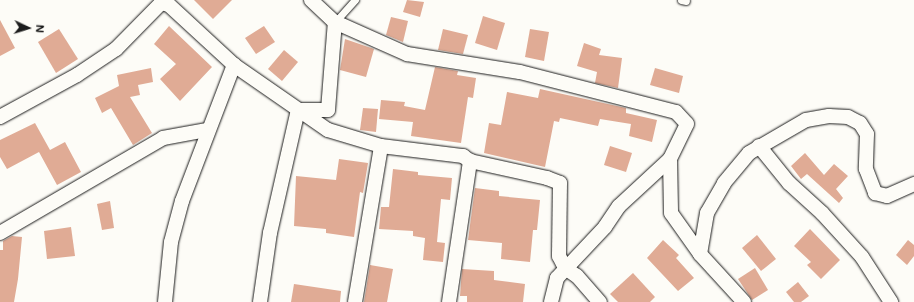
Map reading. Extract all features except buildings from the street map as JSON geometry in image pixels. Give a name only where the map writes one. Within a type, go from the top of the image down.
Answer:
[{"type":"street","points":[[311,0],[335,22],[407,54],[520,72],[676,112],[687,124],[670,159],[619,206],[605,227],[557,278],[551,302]]},
{"type":"street","points":[[0,117],[77,75],[116,49],[161,1],[169,5],[234,65],[328,130],[381,146],[463,156],[470,161],[547,178],[560,183],[558,256],[565,268],[577,276],[600,302]]},
{"type":"street","points":[[298,110],[328,110],[335,22]]},
{"type":"street","points":[[165,302],[171,242],[182,201],[207,130],[234,65]]},
{"type":"street","points":[[260,302],[270,233],[298,110]]},
{"type":"street","points":[[700,254],[707,214],[724,183],[749,153],[806,120],[829,116],[848,117],[860,123],[867,134],[866,169],[875,193],[887,196],[914,184]]},
{"type":"street","points":[[0,233],[163,138],[207,130]]},
{"type":"street","points":[[355,302],[381,146]]},
{"type":"street","points":[[759,146],[789,183],[822,213],[862,257],[891,302]]},
{"type":"street","points":[[670,159],[672,213],[700,254],[744,302]]},
{"type":"street","points":[[449,302],[470,161]]},
{"type":"lane","points":[[335,22],[355,0]]}]
